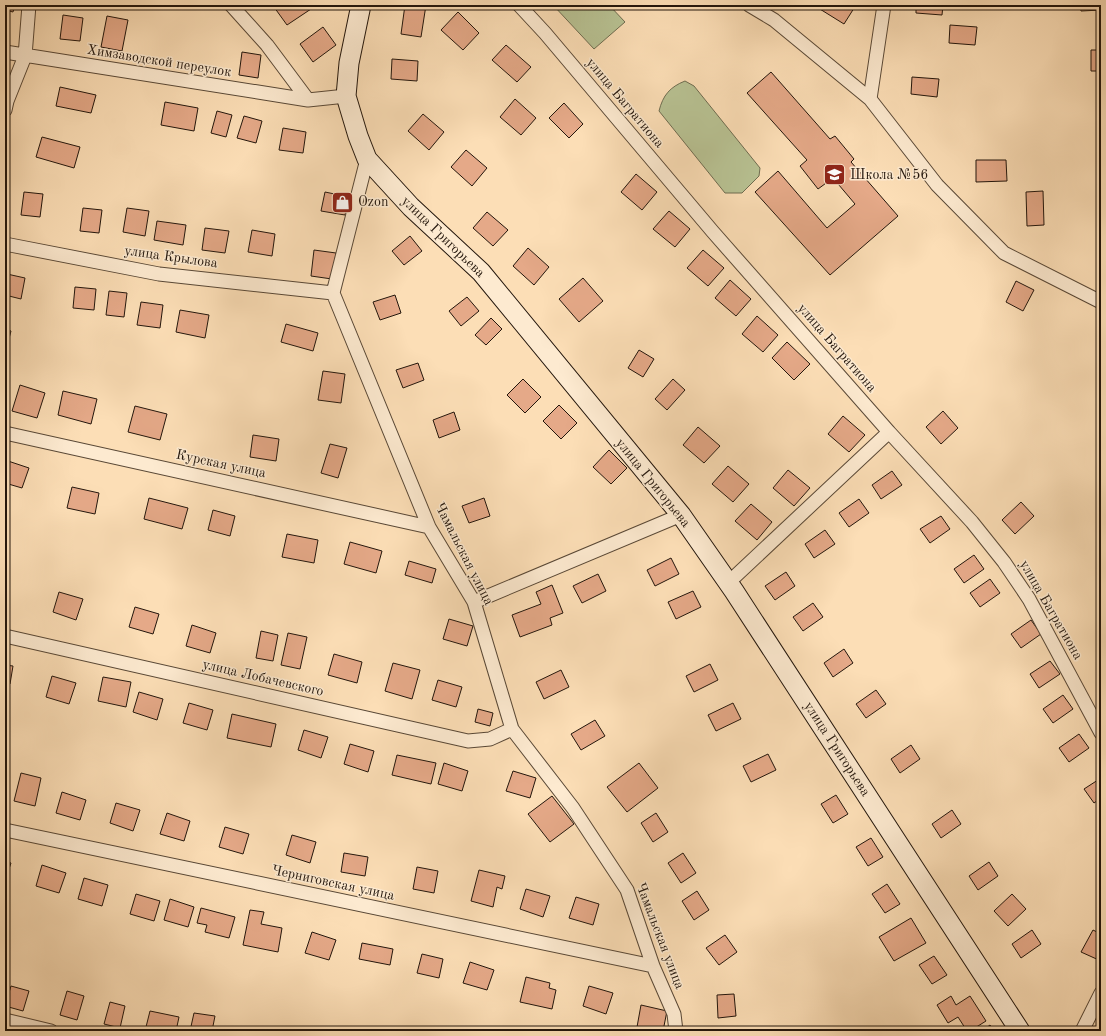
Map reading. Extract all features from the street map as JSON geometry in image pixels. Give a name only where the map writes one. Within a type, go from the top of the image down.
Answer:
[{"type":"main road","points":[[346,96],[349,63],[361,5]]},
{"type":"main road","name":"улица Григорьева","points":[[346,96],[358,136],[367,159],[411,207],[481,272],[681,515],[728,583],[875,806],[1020,1031]]},
{"type":"street","points":[[5,110],[7,101],[25,56],[29,5]]},
{"type":"street","points":[[230,5],[267,45],[308,100],[346,96]]},
{"type":"street","name":"улица Багратиона","points":[[519,5],[545,33],[718,238],[889,432],[972,522],[1004,562],[1029,599],[1101,733]]},
{"type":"street","points":[[748,5],[774,20],[870,99],[937,185],[1004,253],[1101,302]]},
{"type":"street","points":[[870,99],[884,5]]},
{"type":"street","name":"Химзаводской переулок","points":[[5,52],[308,100]]},
{"type":"street","points":[[333,293],[367,159]]},
{"type":"street","name":"улица Крылова","points":[[5,244],[159,274],[333,293]]},
{"type":"street","name":"Чамальская улица","points":[[333,293],[429,527],[474,602],[512,729],[573,808],[627,890],[654,966],[674,1014],[676,1031]]},
{"type":"street","points":[[728,583],[889,432]]},
{"type":"street","name":"Курская улица","points":[[5,433],[429,527]]},
{"type":"street","points":[[474,602],[681,515]]},
{"type":"street","name":"улица Лобачевского","points":[[5,636],[468,742],[490,740],[512,729]]},
{"type":"street","name":"Черниговская улица","points":[[5,830],[654,966]]},
{"type":"street","points":[[1082,1031],[1101,993]]},
{"type":"street","points":[[5,1020],[51,1031]]},
{"type":"green space","points":[[553,5],[609,5],[625,22],[594,49]]},
{"type":"green space","points":[[685,81],[694,86],[760,168],[759,176],[742,193],[725,193],[659,111],[668,92],[675,86]]},
{"type":"building","points":[[5,5],[15,5],[13,12],[5,10]]},
{"type":"building","points":[[277,5],[308,5],[311,9],[287,25],[274,7]]},
{"type":"building","points":[[405,5],[426,5],[421,37],[401,34]]},
{"type":"building","points":[[856,5],[844,24],[815,6]]},
{"type":"building","points":[[916,5],[943,5],[942,15],[916,13]]},
{"type":"building","points":[[1080,5],[1101,5],[1101,10],[1081,11]]},
{"type":"building","points":[[458,12],[479,33],[463,50],[441,30]]},
{"type":"building","points":[[63,15],[83,18],[80,41],[60,39]]},
{"type":"building","points":[[107,16],[128,20],[122,51],[101,47]]},
{"type":"building","points":[[950,25],[977,27],[975,45],[949,43]]},
{"type":"building","points":[[323,27],[336,45],[313,62],[300,44]]},
{"type":"building","points":[[506,45],[531,67],[517,82],[492,60]]},
{"type":"building","points":[[1091,50],[1101,50],[1101,71],[1091,71]]},
{"type":"building","points":[[242,52],[261,55],[258,78],[239,75]]},
{"type":"building","points":[[392,59],[418,61],[417,81],[391,79]]},
{"type":"building","name":"Школа №56","points":[[771,72],[830,139],[835,136],[854,159],[851,162],[898,216],[830,275],[755,192],[778,171],[827,228],[855,204],[833,178],[818,189],[800,166],[807,160],[747,93]]},
{"type":"building","points":[[912,77],[939,79],[937,97],[911,94]]},
{"type":"building","points":[[60,87],[96,95],[91,113],[56,106]]},
{"type":"building","points":[[515,99],[536,118],[521,135],[500,117]]},
{"type":"building","points":[[165,102],[198,108],[194,131],[161,125]]},
{"type":"building","points":[[564,103],[583,124],[569,138],[549,118]]},
{"type":"building","points":[[217,111],[232,115],[226,137],[211,133]]},
{"type":"building","points":[[423,114],[444,132],[429,150],[408,131]]},
{"type":"building","points":[[244,116],[262,121],[256,143],[237,138]]},
{"type":"building","points":[[283,128],[306,132],[303,153],[279,150]]},
{"type":"building","points":[[42,137],[80,147],[74,168],[36,157]]},
{"type":"building","points":[[466,150],[487,168],[472,186],[451,167]]},
{"type":"building","points":[[976,160],[1006,160],[1007,181],[976,182]]},
{"type":"building","points":[[636,174],[657,192],[642,210],[621,192]]},
{"type":"building","points":[[1043,191],[1044,225],[1027,226],[1026,192]]},
{"type":"building","points":[[24,192],[43,194],[40,217],[21,215]]},
{"type":"building","points":[[325,192],[349,197],[345,215],[321,211]]},
{"type":"building","points":[[83,208],[102,210],[99,233],[80,231]]},
{"type":"building","points":[[127,208],[149,211],[145,236],[123,232]]},
{"type":"building","points":[[669,211],[690,229],[675,247],[653,229]]},
{"type":"building","points":[[487,212],[508,230],[493,246],[473,228]]},
{"type":"building","points":[[157,221],[186,225],[183,245],[154,240]]},
{"type":"building","points":[[205,228],[229,231],[225,253],[202,250]]},
{"type":"building","points":[[252,230],[275,234],[272,256],[248,252]]},
{"type":"building","points":[[410,236],[422,251],[404,265],[392,251]]},
{"type":"building","points":[[1099,244],[1101,244],[1101,264],[1100,264]]},
{"type":"building","points":[[528,248],[549,267],[534,285],[513,266]]},
{"type":"building","points":[[314,250],[336,253],[332,279],[311,276]]},
{"type":"building","points":[[703,250],[724,268],[708,286],[687,268]]},
{"type":"building","points":[[7,274],[25,278],[21,299],[5,295],[5,282]]},
{"type":"building","points":[[583,278],[603,301],[579,322],[559,299]]},
{"type":"building","points":[[730,280],[751,299],[736,316],[715,298]]},
{"type":"building","points":[[1016,281],[1034,290],[1023,311],[1006,302]]},
{"type":"building","points":[[75,287],[96,289],[94,310],[73,308]]},
{"type":"building","points":[[109,291],[127,293],[124,317],[106,315]]},
{"type":"building","points":[[395,295],[401,313],[380,320],[373,302]]},
{"type":"building","points":[[467,297],[479,311],[461,326],[449,311]]},
{"type":"building","points":[[141,302],[163,305],[160,328],[137,325]]},
{"type":"building","points":[[180,310],[209,315],[205,338],[176,332]]},
{"type":"building","points":[[757,316],[778,335],[763,352],[742,334]]},
{"type":"building","points":[[491,318],[502,329],[486,345],[475,335]]},
{"type":"building","points":[[286,324],[318,333],[313,351],[281,342]]},
{"type":"building","points":[[5,329],[11,331],[6,350],[5,350]]},
{"type":"building","points":[[787,342],[810,364],[794,380],[772,358]]},
{"type":"building","points":[[639,350],[654,359],[643,377],[628,368]]},
{"type":"building","points":[[418,363],[424,380],[403,388],[396,370]]},
{"type":"building","points":[[323,371],[345,374],[341,403],[318,400]]},
{"type":"building","points":[[523,379],[541,397],[525,413],[507,395]]},
{"type":"building","points":[[673,379],[685,390],[667,410],[655,399]]},
{"type":"building","points":[[20,385],[45,393],[37,418],[12,411]]},
{"type":"building","points":[[63,391],[97,399],[91,424],[58,415]]},
{"type":"building","points":[[559,405],[577,423],[561,439],[543,421]]},
{"type":"building","points":[[135,406],[167,414],[160,440],[128,432]]},
{"type":"building","points":[[943,411],[958,428],[941,444],[926,427]]},
{"type":"building","points":[[454,412],[460,430],[439,438],[433,420]]},
{"type":"building","points":[[843,416],[865,435],[849,452],[828,434]]},
{"type":"building","points":[[698,427],[720,446],[704,463],[683,445]]},
{"type":"building","points":[[253,435],[279,439],[276,461],[250,457]]},
{"type":"building","points":[[330,444],[347,448],[338,478],[321,473]]},
{"type":"building","points":[[609,450],[627,468],[611,484],[593,467]]},
{"type":"building","points":[[5,460],[29,468],[22,488],[5,483]]},
{"type":"building","points":[[728,466],[749,484],[733,502],[712,484]]},
{"type":"building","points":[[788,470],[810,488],[794,506],[773,488]]},
{"type":"building","points":[[892,471],[902,485],[881,499],[872,485]]},
{"type":"building","points":[[72,487],[99,493],[95,514],[67,508]]},
{"type":"building","points":[[149,498],[188,508],[182,529],[144,519]]},
{"type":"building","points":[[484,498],[490,516],[469,523],[462,506]]},
{"type":"building","points":[[859,499],[869,513],[849,527],[839,513]]},
{"type":"building","points":[[1021,502],[1034,516],[1015,534],[1002,520]]},
{"type":"building","points":[[751,504],[772,522],[757,540],[735,521]]},
{"type":"building","points":[[213,510],[235,516],[230,536],[208,530]]},
{"type":"building","points":[[941,516],[950,529],[930,543],[920,529]]},
{"type":"building","points":[[825,530],[835,544],[814,558],[805,544]]},
{"type":"building","points":[[287,534],[318,540],[314,563],[282,557]]},
{"type":"building","points":[[350,542],[382,551],[376,573],[344,564]]},
{"type":"building","points":[[974,555],[984,569],[964,583],[954,569]]},
{"type":"building","points":[[671,558],[679,574],[655,586],[647,570]]},
{"type":"building","points":[[409,561],[436,569],[432,583],[405,575]]},
{"type":"building","points":[[786,572],[795,586],[775,600],[765,586]]},
{"type":"building","points":[[598,574],[606,591],[582,603],[573,586]]},
{"type":"building","points":[[990,579],[1000,593],[980,607],[970,593]]},
{"type":"building","points":[[552,585],[563,613],[550,618],[552,625],[520,637],[512,615],[541,604],[536,592]]},
{"type":"building","points":[[693,591],[701,607],[676,619],[668,602]]},
{"type":"building","points":[[59,592],[83,599],[76,620],[53,612]]},
{"type":"building","points":[[813,603],[823,617],[803,631],[793,617]]},
{"type":"building","points":[[135,607],[159,614],[153,634],[129,627]]},
{"type":"building","points":[[449,619],[473,626],[467,646],[443,639]]},
{"type":"building","points":[[1031,620],[1041,634],[1021,648],[1011,634]]},
{"type":"building","points":[[192,625],[216,633],[210,653],[186,646]]},
{"type":"building","points":[[261,631],[278,635],[273,661],[256,658]]},
{"type":"building","points":[[288,633],[307,637],[300,669],[281,665]]},
{"type":"building","points":[[844,649],[853,663],[833,677],[824,663]]},
{"type":"building","points":[[334,654],[362,662],[357,683],[328,675]]},
{"type":"building","points":[[1050,661],[1060,674],[1039,688],[1030,674]]},
{"type":"building","points":[[393,663],[420,670],[412,699],[385,691]]},
{"type":"building","points":[[710,664],[718,680],[694,692],[686,676]]},
{"type":"building","points":[[5,665],[13,666],[10,684],[5,683]]},
{"type":"building","points":[[561,670],[569,687],[544,699],[536,682]]},
{"type":"building","points":[[52,676],[76,683],[69,704],[46,697]]},
{"type":"building","points":[[103,677],[131,682],[126,707],[98,701]]},
{"type":"building","points":[[438,680],[462,687],[456,707],[432,700]]},
{"type":"building","points":[[876,690],[886,704],[866,718],[856,704]]},
{"type":"building","points":[[139,692],[163,699],[157,720],[133,712]]},
{"type":"building","points":[[1063,695],[1073,709],[1053,723],[1043,709]]},
{"type":"building","points":[[189,703],[213,710],[207,730],[183,723]]},
{"type":"building","points":[[733,703],[741,719],[716,731],[708,715]]},
{"type":"building","points":[[478,709],[493,713],[490,726],[475,722]]},
{"type":"building","points":[[232,714],[276,724],[271,747],[227,738]]},
{"type":"building","points":[[595,720],[605,736],[581,750],[571,734]]},
{"type":"building","points":[[304,730],[328,737],[321,758],[298,750]]},
{"type":"building","points":[[1079,734],[1089,748],[1069,762],[1059,748]]},
{"type":"building","points":[[350,744],[374,751],[368,772],[344,764]]},
{"type":"building","points":[[911,745],[920,759],[900,773],[891,759]]},
{"type":"building","points":[[768,754],[776,770],[751,782],[743,766]]},
{"type":"building","points":[[397,755],[436,763],[431,784],[392,775]]},
{"type":"building","points":[[444,763],[468,771],[462,791],[438,784]]},
{"type":"building","points":[[639,763],[658,788],[627,812],[607,787]]},
{"type":"building","points":[[513,771],[536,778],[530,798],[506,791]]},
{"type":"building","points":[[21,773],[41,778],[35,806],[14,801]]},
{"type":"building","points":[[1101,778],[1101,798],[1094,803],[1084,789]]},
{"type":"building","points":[[62,792],[86,800],[80,820],[56,813]]},
{"type":"building","points":[[836,795],[848,814],[833,823],[821,804]]},
{"type":"building","points":[[552,796],[574,824],[550,842],[528,814]]},
{"type":"building","points":[[116,803],[140,810],[133,831],[110,823]]},
{"type":"building","points":[[952,810],[961,824],[941,838],[932,824]]},
{"type":"building","points":[[167,813],[190,821],[184,841],[160,834]]},
{"type":"building","points":[[656,813],[668,832],[653,842],[641,823]]},
{"type":"building","points":[[225,827],[249,834],[243,854],[219,847]]},
{"type":"building","points":[[292,835],[316,842],[310,863],[286,855]]},
{"type":"building","points":[[871,838],[883,857],[868,866],[856,847]]},
{"type":"building","points":[[344,853],[368,857],[365,876],[341,872]]},
{"type":"building","points":[[683,853],[696,873],[681,883],[668,863]]},
{"type":"building","points":[[5,861],[11,863],[5,881]]},
{"type":"building","points":[[989,862],[998,876],[978,890],[969,876]]},
{"type":"building","points":[[42,865],[66,873],[59,893],[36,886]]},
{"type":"building","points":[[417,867],[438,871],[434,893],[413,889]]},
{"type":"building","points":[[479,870],[505,876],[502,889],[497,887],[493,907],[471,901]]},
{"type":"building","points":[[84,878],[108,885],[102,906],[78,899]]},
{"type":"building","points":[[887,884],[900,904],[885,913],[872,894]]},
{"type":"building","points":[[526,889],[550,896],[543,917],[520,909]]},
{"type":"building","points":[[697,891],[709,910],[694,920],[682,901]]},
{"type":"building","points":[[136,894],[160,901],[154,921],[130,914]]},
{"type":"building","points":[[1012,894],[1026,909],[1008,926],[994,911]]},
{"type":"building","points":[[576,897],[599,904],[593,925],[569,918]]},
{"type":"building","points":[[170,899],[194,907],[188,927],[164,920]]},
{"type":"building","points":[[201,908],[235,917],[229,938],[205,932],[207,925],[197,923]]},
{"type":"building","points":[[250,910],[264,912],[261,924],[282,928],[278,952],[243,945]]},
{"type":"building","points":[[911,918],[926,943],[894,961],[879,937]]},
{"type":"building","points":[[1032,930],[1041,944],[1021,958],[1012,944]]},
{"type":"building","points":[[1093,930],[1101,934],[1101,961],[1081,952]]},
{"type":"building","points":[[312,932],[336,940],[329,960],[305,953]]},
{"type":"building","points":[[725,935],[737,952],[719,965],[706,948]]},
{"type":"building","points":[[362,943],[393,949],[390,965],[359,959]]},
{"type":"building","points":[[422,954],[443,959],[439,978],[417,973]]},
{"type":"building","points":[[934,956],[947,975],[932,984],[919,965]]},
{"type":"building","points":[[470,962],[494,970],[487,990],[463,983]]},
{"type":"building","points":[[526,977],[550,983],[549,988],[556,990],[552,1009],[520,1002]]},
{"type":"building","points":[[11,986],[29,991],[23,1011],[5,1006]]},
{"type":"building","points":[[589,986],[613,993],[606,1014],[583,1006]]},
{"type":"building","points":[[67,991],[84,996],[77,1020],[60,1015]]},
{"type":"building","points":[[734,994],[736,1016],[718,1018],[717,995]]},
{"type":"building","points":[[951,996],[956,1005],[970,996],[986,1021],[970,1031],[967,1031],[958,1017],[948,1023],[937,1005]]},
{"type":"building","points":[[110,1002],[125,1006],[120,1028],[104,1024]]},
{"type":"building","points":[[641,1005],[667,1011],[663,1031],[654,1031],[637,1027]]},
{"type":"building","points":[[150,1011],[179,1017],[176,1031],[145,1031]]},
{"type":"building","points":[[194,1013],[215,1016],[212,1031],[190,1031]]},
{"type":"building","points":[[990,1025],[994,1031],[982,1031]]},
{"type":"place","name":"Школа №56","points":[[834,175]]},
{"type":"place","name":"Ozon","points":[[343,202]]}]
